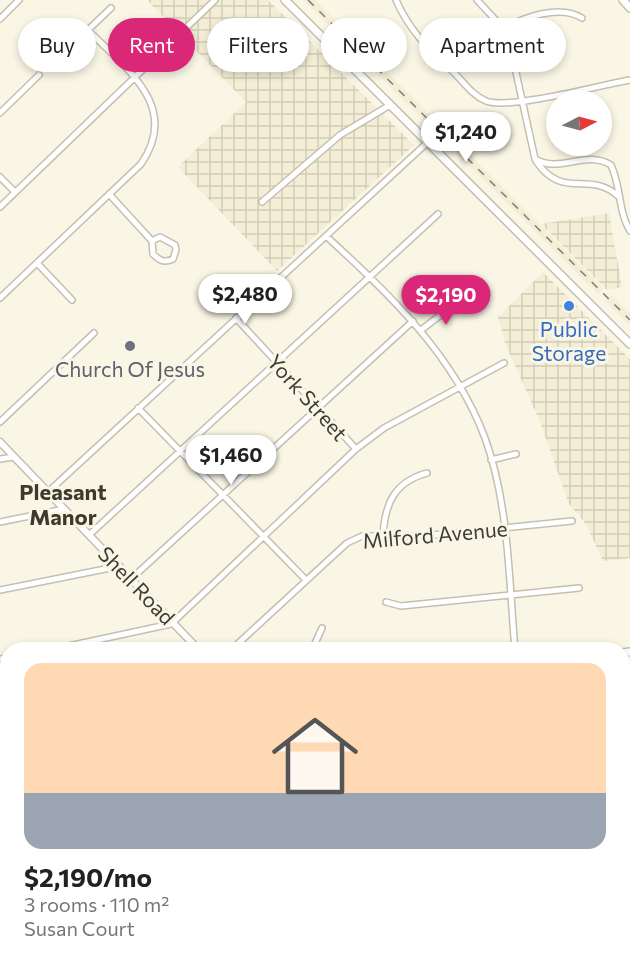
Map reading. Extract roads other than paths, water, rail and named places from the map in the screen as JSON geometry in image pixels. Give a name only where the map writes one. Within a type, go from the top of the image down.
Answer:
[{"type":"main road","points":[[285,0],[630,344]]},
{"type":"main road","points":[[623,0],[630,8]]},
{"type":"street","points":[[0,18],[19,0]]},
{"type":"street","points":[[0,207],[215,0]]},
{"type":"street","points":[[396,0],[414,32],[478,97],[496,103],[522,101],[630,80]]},
{"type":"street","points":[[477,0],[494,18]]},
{"type":"street","points":[[96,22],[111,8]]},
{"type":"street","points":[[525,18],[568,13],[582,18]]},
{"type":"street","points":[[0,298],[141,164],[154,140],[156,123],[153,107],[146,92],[96,38]]},
{"type":"street","points":[[515,72],[535,159],[543,171],[557,182],[602,185],[619,197]]},
{"type":"street","points":[[0,113],[39,75]]},
{"type":"street","points":[[262,202],[340,135],[390,105]]},
{"type":"street","points":[[48,492],[428,142]]},
{"type":"street","points":[[535,159],[546,166],[581,159],[602,160],[611,165],[630,231]]},
{"type":"street","points":[[0,177],[15,192]]},
{"type":"street","points":[[109,194],[152,241],[153,254],[167,262],[173,259],[177,250],[175,245],[160,237],[152,241]]},
{"type":"street","points":[[89,534],[438,214]]},
{"type":"street","points":[[326,236],[370,277],[421,330],[460,386],[479,425],[491,460],[503,528],[514,642]]},
{"type":"street","points":[[37,262],[72,300]]},
{"type":"street","points":[[421,330],[455,303]]},
{"type":"street","name":"York Street","points":[[236,318],[356,449]]},
{"type":"street","points":[[131,579],[317,406],[413,321]]},
{"type":"street","points":[[0,422],[94,333]]},
{"type":"street","points":[[89,642],[163,627],[173,622],[266,537],[356,449],[384,428],[504,363]]},
{"type":"street","points":[[138,408],[306,580]]},
{"type":"street","name":"Shell Road","points":[[0,442],[192,642]]},
{"type":"street","points":[[491,460],[516,454]]},
{"type":"street","points":[[0,459],[14,456]]},
{"type":"street","points":[[383,535],[385,513],[391,499],[412,478],[427,473]]},
{"type":"street","points":[[0,522],[64,509]]},
{"type":"street","name":"Milford Avenue","points":[[240,642],[347,543],[362,536],[422,536],[572,521]]},
{"type":"street","points":[[0,591],[120,566]]},
{"type":"street","points":[[386,602],[401,606],[579,588]]},
{"type":"street","points":[[316,642],[322,628]]},
{"type":"railway","points":[[308,0],[630,320]]},
{"type":"place","name":"Public Storage","points":[[569,306]]},
{"type":"place","name":"Church Of Jesus","points":[[130,346]]},
{"type":"district","name":"Pleasant Manor","points":[[63,504]]}]
